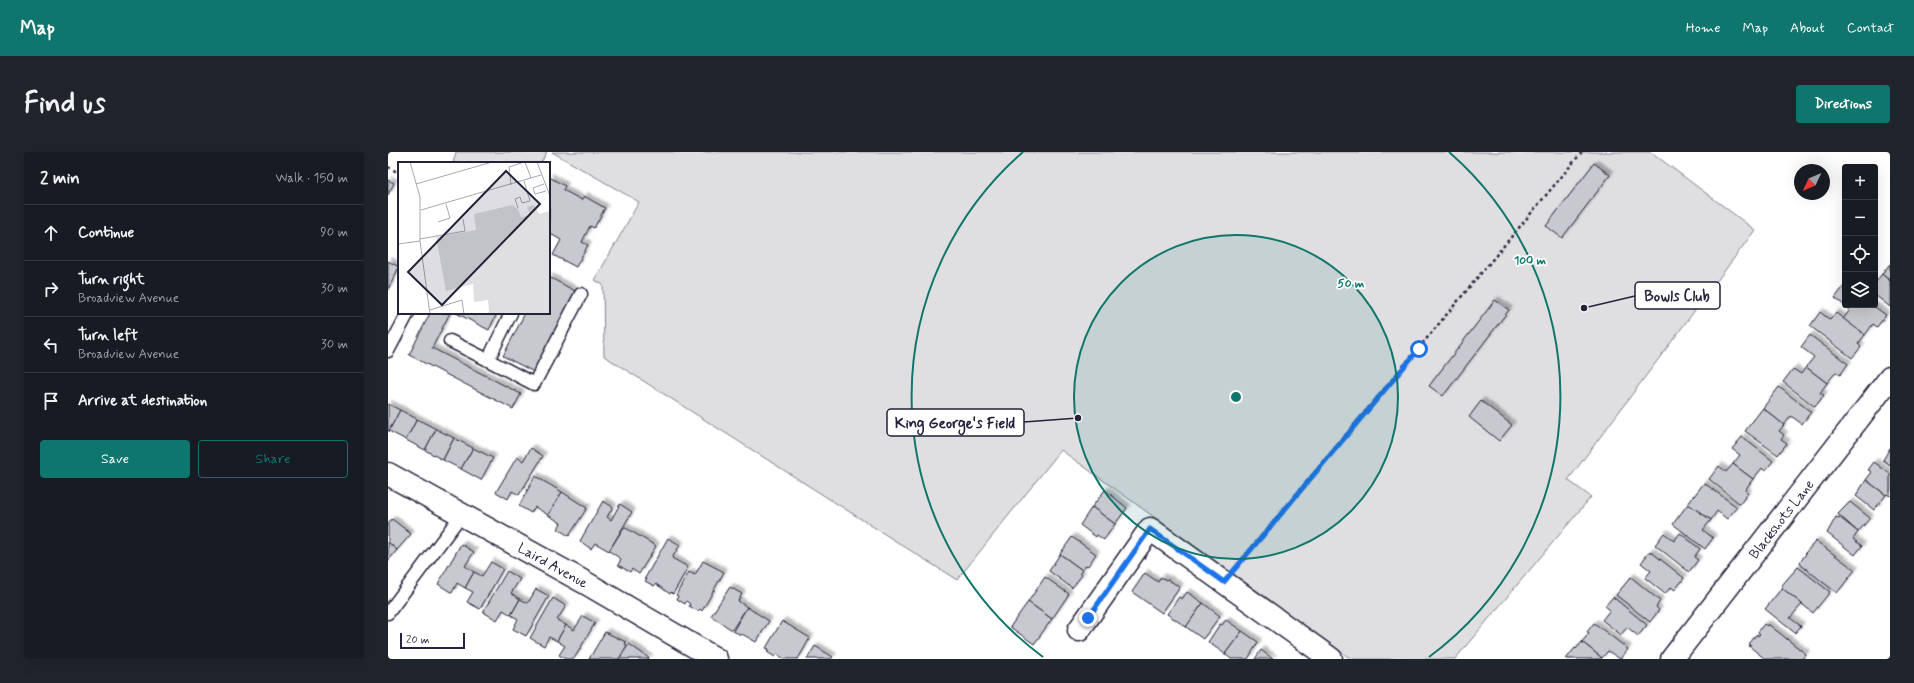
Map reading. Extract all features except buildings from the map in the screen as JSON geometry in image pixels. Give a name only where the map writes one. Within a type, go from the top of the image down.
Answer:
[{"type":"street","name":"Blackshots Lane","points":[[1672,659],[1890,378]]},
{"type":"street","name":"Laird Avenue","points":[[388,474],[584,582],[716,659]]},
{"type":"street","points":[[1079,630],[1150,529],[1332,659]]},
{"type":"lane","points":[[450,341],[534,384],[581,294]]},
{"type":"lane","points":[[388,351],[407,314]]},
{"type":"lane","points":[[488,360],[511,314]]},
{"type":"lane","points":[[388,613],[462,514]]},
{"type":"path","points":[[1224,582],[1582,152]]},
{"type":"path","points":[[388,167],[398,172]]},
{"type":"shaded area","points":[[456,152],[547,152],[542,162],[453,162]]},
{"type":"shaded area","points":[[552,152],[1651,152],[1755,230],[1568,480],[1591,497],[1455,659],[1351,659],[1061,450],[957,580],[604,356],[603,285],[595,280],[639,202]]},
{"type":"place","name":"Bowls Club","points":[[1584,308]]},
{"type":"place","name":"King George's Field","points":[[1078,418]]},
{"type":"route","points":[[1088,618],[1150,529],[1224,582],[1419,349]]}]
